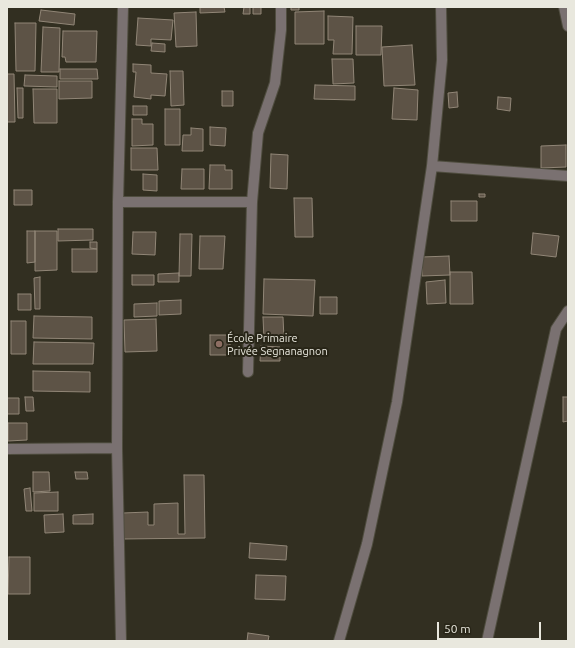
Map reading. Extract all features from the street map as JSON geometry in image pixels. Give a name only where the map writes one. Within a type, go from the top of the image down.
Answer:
[{"type":"street","points":[[121,641],[117,448],[118,202],[123,7]]},
{"type":"street","points":[[248,372],[252,202],[258,133],[275,83],[281,30],[281,7]]},
{"type":"street","points":[[339,641],[367,544],[397,402],[432,166],[442,60],[442,7]]},
{"type":"street","points":[[564,7],[568,26]]},
{"type":"street","points":[[432,166],[568,176]]},
{"type":"street","points":[[118,202],[252,202]]},
{"type":"street","points":[[487,641],[556,329],[568,312]]},
{"type":"street","points":[[7,449],[117,448]]},
{"type":"building","points":[[200,7],[224,7],[225,12],[200,13]]},
{"type":"building","points":[[244,7],[250,7],[250,14],[243,14]]},
{"type":"building","points":[[253,7],[261,7],[261,14],[253,14]]},
{"type":"building","points":[[291,7],[299,7],[299,10],[291,10]]},
{"type":"building","points":[[41,10],[75,14],[74,25],[39,21]]},
{"type":"building","points":[[324,11],[324,44],[295,44],[295,12]]},
{"type":"building","points":[[196,12],[197,46],[176,47],[174,13]]},
{"type":"building","points":[[328,16],[353,17],[352,54],[333,54],[334,40],[328,40]]},
{"type":"building","points":[[138,18],[173,20],[171,40],[151,39],[151,46],[136,45]]},
{"type":"building","points":[[15,23],[36,23],[35,71],[16,71]]},
{"type":"building","points":[[356,26],[382,26],[381,55],[356,55]]},
{"type":"building","points":[[43,27],[60,28],[59,72],[41,72]]},
{"type":"building","points":[[63,31],[97,31],[96,62],[66,62],[65,57],[62,57]]},
{"type":"building","points":[[152,43],[165,44],[165,52],[151,51]]},
{"type":"building","points":[[412,45],[415,85],[384,86],[382,47]]},
{"type":"building","points":[[332,59],[353,59],[354,83],[333,84]]},
{"type":"building","points":[[133,64],[151,65],[151,73],[167,74],[165,96],[151,95],[151,99],[134,97],[136,72],[133,72]]},
{"type":"building","points":[[60,69],[97,69],[98,79],[60,79]]},
{"type":"building","points":[[170,71],[183,71],[184,105],[171,106]]},
{"type":"building","points":[[7,74],[14,74],[15,122],[7,122]]},
{"type":"building","points":[[25,75],[57,76],[57,87],[24,86]]},
{"type":"building","points":[[59,81],[92,81],[92,98],[59,99]]},
{"type":"building","points":[[315,85],[355,86],[355,100],[314,99]]},
{"type":"building","points":[[17,88],[23,88],[23,118],[18,118]]},
{"type":"building","points":[[394,88],[418,90],[417,120],[392,119]]},
{"type":"building","points":[[33,89],[57,89],[57,123],[34,123]]},
{"type":"building","points":[[222,91],[233,91],[233,106],[222,106]]},
{"type":"building","points":[[457,92],[458,107],[449,108],[448,93]]},
{"type":"building","points":[[498,97],[511,98],[510,111],[497,109]]},
{"type":"building","points":[[133,106],[147,106],[147,115],[133,115]]},
{"type":"building","points":[[165,109],[180,109],[180,145],[165,145]]},
{"type":"building","points":[[132,119],[142,119],[142,124],[153,124],[153,145],[132,146]]},
{"type":"building","points":[[210,127],[226,128],[225,146],[210,145]]},
{"type":"building","points":[[191,128],[203,129],[203,151],[182,151],[183,135],[191,135]]},
{"type":"building","points":[[566,145],[566,167],[541,168],[541,146]]},
{"type":"building","points":[[131,148],[157,148],[158,170],[131,170]]},
{"type":"building","points":[[271,154],[288,155],[287,189],[270,188]]},
{"type":"building","points":[[210,165],[225,165],[225,170],[232,170],[232,189],[209,189]]},
{"type":"building","points":[[182,169],[204,169],[204,189],[181,189]]},
{"type":"building","points":[[143,174],[157,175],[157,191],[143,190]]},
{"type":"building","points":[[14,190],[32,190],[32,205],[14,205]]},
{"type":"building","points":[[479,194],[485,194],[485,197],[479,197]]},
{"type":"building","points":[[294,198],[312,198],[313,237],[295,237]]},
{"type":"building","points":[[451,201],[477,201],[477,221],[451,221]]},
{"type":"building","points":[[58,229],[93,229],[93,240],[58,241]]},
{"type":"building","points":[[27,231],[35,231],[35,262],[27,263]]},
{"type":"building","points":[[35,231],[57,231],[57,270],[35,271]]},
{"type":"building","points":[[133,232],[156,232],[155,255],[132,254]]},
{"type":"building","points":[[533,233],[559,236],[556,257],[531,254]]},
{"type":"building","points":[[180,234],[192,234],[191,276],[179,276]]},
{"type":"building","points":[[200,236],[225,236],[223,269],[199,269]]},
{"type":"building","points":[[90,242],[97,242],[97,249],[90,248]]},
{"type":"building","points":[[72,249],[97,249],[97,272],[72,272]]},
{"type":"building","points":[[449,256],[450,275],[422,276],[422,257]]},
{"type":"building","points":[[450,272],[472,272],[473,304],[450,304]]},
{"type":"building","points":[[179,273],[179,282],[158,282],[158,274]]},
{"type":"building","points":[[132,275],[154,275],[154,285],[132,285]]},
{"type":"building","points":[[40,277],[40,309],[35,309],[34,278]]},
{"type":"building","points":[[264,279],[315,280],[313,316],[263,314]]},
{"type":"building","points":[[445,280],[446,303],[427,304],[426,282]]},
{"type":"building","points":[[18,294],[31,294],[31,310],[18,310]]},
{"type":"building","points":[[320,297],[337,297],[337,314],[320,314]]},
{"type":"building","points":[[181,300],[181,314],[159,315],[159,301]]},
{"type":"building","points":[[157,303],[157,316],[134,317],[134,304]]},
{"type":"building","points":[[34,316],[92,317],[92,339],[33,338]]},
{"type":"building","points":[[263,317],[283,317],[284,339],[264,339]]},
{"type":"building","points":[[156,319],[157,351],[125,352],[124,320]]},
{"type":"building","points":[[11,321],[26,321],[26,354],[11,354]]},
{"type":"building","points":[[210,335],[230,335],[230,355],[210,355]]},
{"type":"building","points":[[34,342],[94,343],[93,364],[33,364]]},
{"type":"building","points":[[261,346],[280,347],[280,361],[260,361]]},
{"type":"building","points":[[33,371],[90,372],[90,392],[33,391]]},
{"type":"building","points":[[25,397],[33,397],[34,411],[26,411]]},
{"type":"building","points":[[563,397],[568,397],[568,421],[563,422]]},
{"type":"building","points":[[7,398],[19,398],[19,414],[7,414]]},
{"type":"building","points":[[8,423],[27,423],[27,440],[8,441]]},
{"type":"building","points":[[33,472],[49,472],[50,491],[33,492]]},
{"type":"building","points":[[75,472],[87,472],[88,479],[76,479]]},
{"type":"building","points":[[184,475],[204,475],[205,538],[123,539],[123,513],[148,512],[148,525],[154,525],[154,504],[178,503],[178,534],[185,534]]},
{"type":"building","points":[[30,488],[32,511],[26,511],[24,489]]},
{"type":"building","points":[[58,492],[58,511],[34,511],[34,493]]},
{"type":"building","points":[[63,514],[64,532],[45,533],[44,515]]},
{"type":"building","points":[[93,514],[93,524],[73,524],[73,515]]},
{"type":"building","points":[[250,543],[287,546],[286,560],[249,558]]},
{"type":"building","points":[[9,557],[30,557],[30,594],[8,594]]},
{"type":"building","points":[[256,575],[286,576],[285,600],[255,599]]},
{"type":"building","points":[[248,633],[269,636],[268,641],[247,641]]},
{"type":"place","name":"École Primaire Privée Segnanagnon","points":[[219,344]]}]
